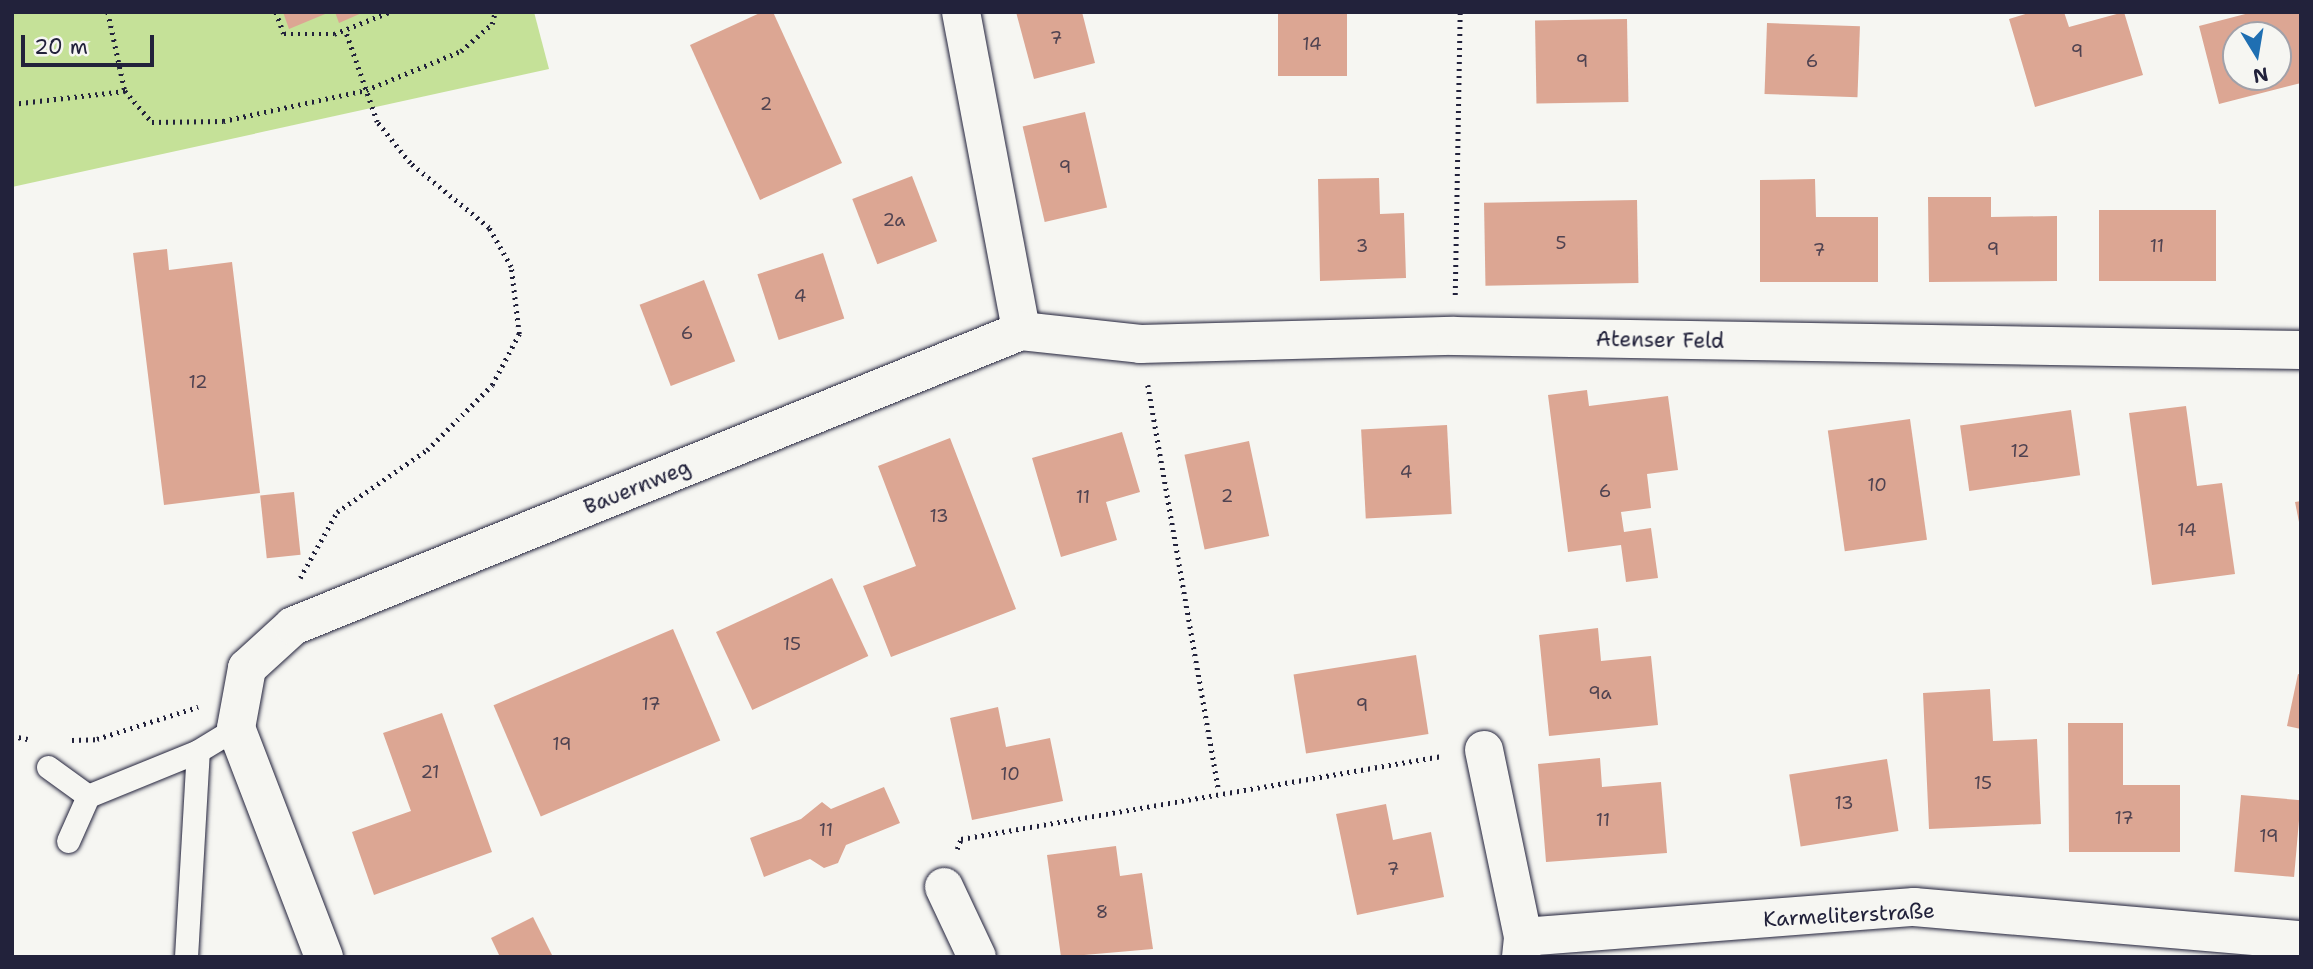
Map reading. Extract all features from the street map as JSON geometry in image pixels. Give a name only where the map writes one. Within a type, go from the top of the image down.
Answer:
[{"type":"street","points":[[961,12],[1021,331]]},
{"type":"street","name":"Atenser Feld","points":[[1021,331],[1140,344],[1454,336],[2301,350]]},
{"type":"street","name":"Bauernweg","points":[[239,710],[247,668],[293,626],[1021,331]]},
{"type":"street","points":[[239,710],[324,957]]},
{"type":"street","name":"Karmeliterstraße","points":[[1484,750],[1522,947],[1914,907],[2301,940]]},
{"type":"street","points":[[944,887],[976,957]]},
{"type":"lane","points":[[68,841],[88,796],[198,751],[239,710]]},
{"type":"lane","points":[[186,957],[198,751]]},
{"type":"lane","points":[[48,767],[88,796]]},
{"type":"path","points":[[108,12],[125,91],[152,122],[223,121],[366,90],[461,51],[492,24],[495,12]]},
{"type":"path","points":[[276,12],[284,34],[345,30],[389,12]]},
{"type":"path","points":[[1454,336],[1460,12]]},
{"type":"path","points":[[293,626],[289,600],[337,512],[426,450],[492,386],[519,334],[511,267],[489,228],[410,163],[377,121],[345,30]]},
{"type":"path","points":[[12,104],[125,91]]},
{"type":"path","points":[[1140,344],[1219,791]]},
{"type":"path","points":[[58,740],[97,739],[239,710]]},
{"type":"path","points":[[12,736],[34,739]]},
{"type":"path","points":[[944,887],[961,839],[1219,791],[1484,750]]},
{"type":"green space","points":[[12,12],[534,12],[549,69],[12,187]]},
{"type":"building","points":[[283,12],[330,12],[289,29]]},
{"type":"building","points":[[335,12],[364,12],[339,23]]},
{"type":"building","points":[[762,12],[773,12],[842,163],[760,200],[690,45]]},
{"type":"building","points":[[1016,12],[1082,12],[1095,63],[1034,79]]},
{"type":"building","points":[[1278,12],[1347,12],[1347,76],[1278,76]]},
{"type":"building","points":[[2032,12],[2064,12],[2069,27],[2124,12],[2143,75],[2035,107],[2009,19]]},
{"type":"building","points":[[2253,12],[2301,12],[2301,83],[2292,85],[2292,21],[2222,21],[2222,91],[2270,91],[2219,104],[2199,26]]},
{"type":"building","points":[[1627,19],[1628,102],[1536,104],[1535,21]]},
{"type":"building","points":[[1767,23],[1860,26],[1857,97],[1765,94]]},
{"type":"building","points":[[1085,112],[1107,207],[1045,222],[1023,126]]},
{"type":"building","points":[[912,176],[937,241],[877,264],[852,199]]},
{"type":"building","points":[[1379,178],[1380,214],[1404,213],[1406,278],[1320,281],[1318,179]]},
{"type":"building","points":[[1815,179],[1816,217],[1878,217],[1878,282],[1760,282],[1760,180]]},
{"type":"building","points":[[1928,197],[1991,197],[1991,217],[2057,216],[2057,281],[1929,282]]},
{"type":"building","points":[[1637,200],[1638,283],[1485,286],[1484,203]]},
{"type":"building","points":[[2099,210],[2216,210],[2216,281],[2099,281]]},
{"type":"building","points":[[167,249],[169,270],[232,262],[260,493],[164,505],[133,253]]},
{"type":"building","points":[[823,253],[844,319],[779,340],[757,274]]},
{"type":"building","points":[[704,280],[735,361],[671,386],[640,305]]},
{"type":"building","points":[[1587,390],[1589,406],[1668,396],[1678,470],[1647,474],[1651,508],[1621,512],[1624,532],[1651,528],[1658,578],[1626,582],[1621,545],[1568,552],[1548,395]]},
{"type":"building","points":[[2186,406],[2197,486],[2222,483],[2235,574],[2152,585],[2129,413]]},
{"type":"building","points":[[2071,410],[2080,475],[1969,491],[1960,426]]},
{"type":"building","points":[[1910,419],[1927,540],[1845,551],[1828,431]]},
{"type":"building","points":[[1447,425],[1452,514],[1366,518],[1361,430]]},
{"type":"building","points":[[1122,432],[1140,492],[1106,502],[1117,540],[1061,557],[1032,458]]},
{"type":"building","points":[[950,438],[1016,609],[891,657],[863,586],[916,566],[878,466]]},
{"type":"building","points":[[1249,441],[1269,536],[1205,550],[1184,455]]},
{"type":"building","points":[[294,492],[301,555],[267,558],[260,496]]},
{"type":"building","points":[[2301,501],[2301,527],[2300,527],[2295,502]]},
{"type":"building","points":[[832,578],[868,656],[752,710],[716,632]]},
{"type":"building","points":[[1598,628],[1601,661],[1651,656],[1658,725],[1549,736],[1539,635]]},
{"type":"building","points":[[673,629],[720,740],[541,817],[494,705]]},
{"type":"building","points":[[1416,655],[1429,734],[1306,753],[1294,674]]},
{"type":"building","points":[[2298,674],[2301,675],[2301,729],[2287,726]]},
{"type":"building","points":[[1990,689],[1993,741],[2037,739],[2041,824],[1929,829],[1923,693]]},
{"type":"building","points":[[998,707],[1006,747],[1050,738],[1063,801],[972,820],[950,718]]},
{"type":"building","points":[[442,713],[492,852],[374,895],[352,832],[411,811],[383,733]]},
{"type":"building","points":[[2068,723],[2123,723],[2123,785],[2180,785],[2180,852],[2069,852]]},
{"type":"building","points":[[1600,758],[1602,787],[1661,782],[1667,853],[1546,862],[1538,764]]},
{"type":"building","points":[[1887,759],[1898,831],[1801,847],[1789,774]]},
{"type":"building","points":[[884,787],[900,823],[846,845],[838,863],[824,868],[810,859],[764,877],[750,838],[801,819],[822,802],[831,809]]},
{"type":"building","points":[[2241,795],[2301,800],[2294,877],[2234,872]]},
{"type":"building","points":[[1386,804],[1393,840],[1431,832],[1444,897],[1357,915],[1336,814]]},
{"type":"building","points":[[1116,846],[1120,876],[1142,873],[1153,949],[1061,957],[1047,855]]},
{"type":"building","points":[[533,917],[553,957],[500,957],[491,938]]}]
